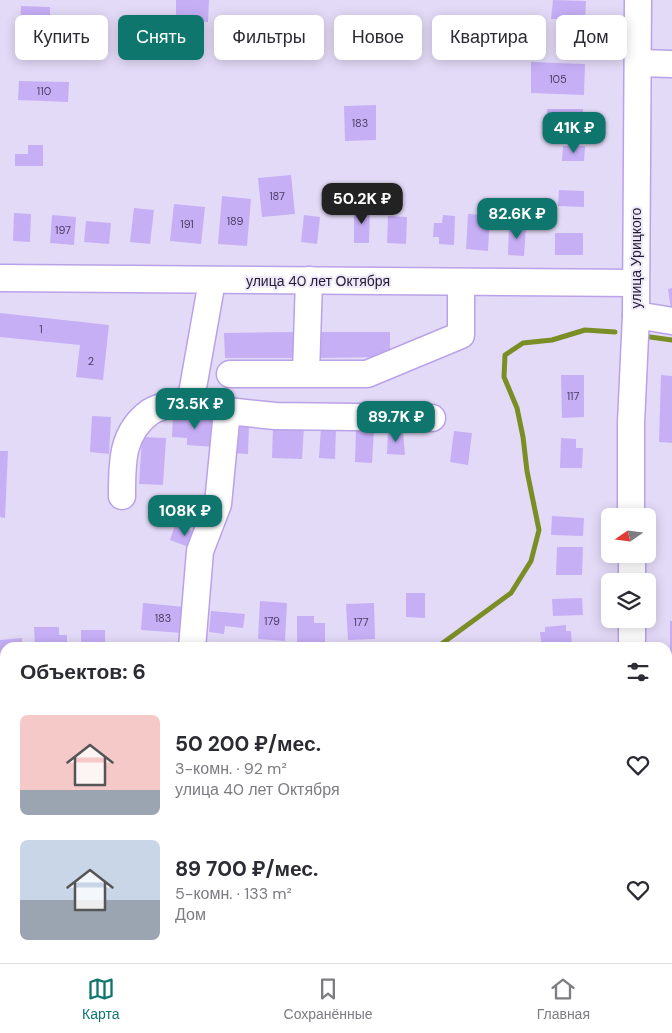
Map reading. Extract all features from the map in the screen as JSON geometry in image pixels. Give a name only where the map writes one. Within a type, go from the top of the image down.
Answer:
[{"type":"street","name":"улица Урицкого","points":[[631,508],[631,423],[636,315],[638,0]]},
{"type":"street","points":[[638,63],[672,64]]},
{"type":"street","name":"улица 40 лет Октября","points":[[0,278],[212,282],[309,280],[461,283],[635,283]]},
{"type":"street","points":[[306,373],[309,280]]},
{"type":"street","points":[[191,399],[212,282]]},
{"type":"street","points":[[230,374],[367,374],[461,335],[461,283]]},
{"type":"street","points":[[636,315],[672,321]]},
{"type":"street","points":[[122,496],[122,456],[133,428],[151,411],[191,399],[228,411],[275,416],[432,418]]},
{"type":"street","points":[[192,642],[200,550],[218,504],[228,411]]},
{"type":"street","points":[[632,628],[632,642]]},
{"type":"building","points":[[176,0],[209,0],[208,22],[204,22],[204,15],[176,15]]},
{"type":"building","points":[[553,0],[586,1],[585,15],[556,15],[556,19],[551,19]]},
{"type":"building","points":[[21,6],[50,7],[50,15],[21,15]]},
{"type":"building","points":[[531,62],[585,64],[584,95],[531,93]]},
{"type":"building","points":[[19,81],[69,82],[68,102],[18,100]]},
{"type":"building","points":[[376,105],[376,140],[345,141],[344,106]]},
{"type":"building","points":[[547,109],[583,109],[583,128],[547,128]]},
{"type":"building","points":[[28,145],[43,145],[43,166],[15,166],[15,154],[28,154]]},
{"type":"building","points":[[563,146],[585,146],[584,161],[562,161]]},
{"type":"building","points":[[291,175],[295,214],[262,217],[258,178]]},
{"type":"building","points":[[559,190],[584,191],[584,207],[558,206]]},
{"type":"building","points":[[222,196],[251,199],[247,246],[218,244]]},
{"type":"building","points":[[174,204],[205,207],[201,244],[170,241]]},
{"type":"building","points":[[354,207],[370,207],[369,243],[354,243]]},
{"type":"building","points":[[134,208],[154,210],[150,244],[130,242]]},
{"type":"building","points":[[14,213],[31,214],[30,242],[13,241]]},
{"type":"building","points":[[468,214],[490,215],[488,251],[466,249]]},
{"type":"building","points":[[52,215],[76,217],[74,245],[50,243]]},
{"type":"building","points":[[304,215],[320,217],[317,244],[301,242]]},
{"type":"building","points":[[443,215],[455,216],[454,245],[439,244],[439,237],[433,237],[434,223],[442,223]]},
{"type":"building","points":[[388,216],[407,217],[406,244],[387,243]]},
{"type":"building","points":[[86,221],[111,223],[109,244],[84,242]]},
{"type":"building","points":[[509,225],[526,226],[524,256],[508,255]]},
{"type":"building","points":[[555,233],[583,233],[583,255],[555,255]]},
{"type":"building","points":[[672,288],[672,309],[671,309],[668,289]]},
{"type":"building","points":[[0,313],[109,325],[103,380],[76,377],[80,345],[0,337]]},
{"type":"building","points":[[297,332],[297,358],[225,358],[224,333]]},
{"type":"building","points":[[317,332],[390,332],[390,357],[317,358]]},
{"type":"building","points":[[561,375],[584,375],[584,417],[562,418]]},
{"type":"building","points":[[661,375],[672,376],[672,443],[659,442]]},
{"type":"building","points":[[173,415],[216,418],[214,447],[187,445],[187,438],[172,437]]},
{"type":"building","points":[[92,416],[111,417],[109,454],[90,452]]},
{"type":"building","points":[[232,423],[249,424],[248,454],[231,453]]},
{"type":"building","points":[[273,426],[304,427],[302,459],[272,458]]},
{"type":"building","points":[[321,428],[336,429],[335,459],[319,458]]},
{"type":"building","points":[[356,428],[374,429],[372,463],[355,462]]},
{"type":"building","points":[[388,430],[403,431],[405,455],[387,454]]},
{"type":"building","points":[[454,431],[472,433],[468,465],[450,462]]},
{"type":"building","points":[[142,437],[166,438],[163,485],[139,484]]},
{"type":"building","points":[[561,438],[576,439],[576,448],[583,448],[582,468],[560,468]]},
{"type":"building","points":[[0,451],[8,451],[5,518],[0,517]]},
{"type":"building","points":[[552,516],[584,518],[583,536],[551,535]]},
{"type":"building","points":[[175,525],[199,533],[194,549],[170,540]]},
{"type":"building","points":[[557,547],[583,547],[582,575],[556,575]]},
{"type":"building","points":[[406,593],[425,593],[425,618],[406,617]]},
{"type":"building","points":[[582,598],[583,615],[553,616],[552,599]]},
{"type":"building","points":[[260,601],[287,603],[285,641],[258,639]]},
{"type":"building","points":[[143,603],[185,607],[182,633],[141,630]]},
{"type":"building","points":[[374,603],[375,639],[348,640],[346,604]]},
{"type":"building","points":[[211,611],[245,614],[243,628],[225,626],[224,634],[209,632]]},
{"type":"building","points":[[297,616],[314,616],[314,623],[325,623],[325,642],[297,642]]},
{"type":"building","points":[[670,621],[672,621],[672,642],[670,642]]},
{"type":"building","points":[[566,625],[566,631],[571,631],[572,642],[541,642],[540,632],[545,632],[545,627]]},
{"type":"building","points":[[34,627],[59,627],[59,635],[67,635],[67,642],[35,642]]},
{"type":"building","points":[[81,630],[105,630],[105,642],[81,642]]},
{"type":"building","points":[[22,638],[22,642],[0,642],[0,640]]},
{"type":"waterway","points":[[444,642],[511,593],[531,561],[539,530],[517,408],[504,377],[505,355],[523,343],[552,340],[585,330],[615,332]]},
{"type":"waterway","points":[[650,337],[672,340]]}]
